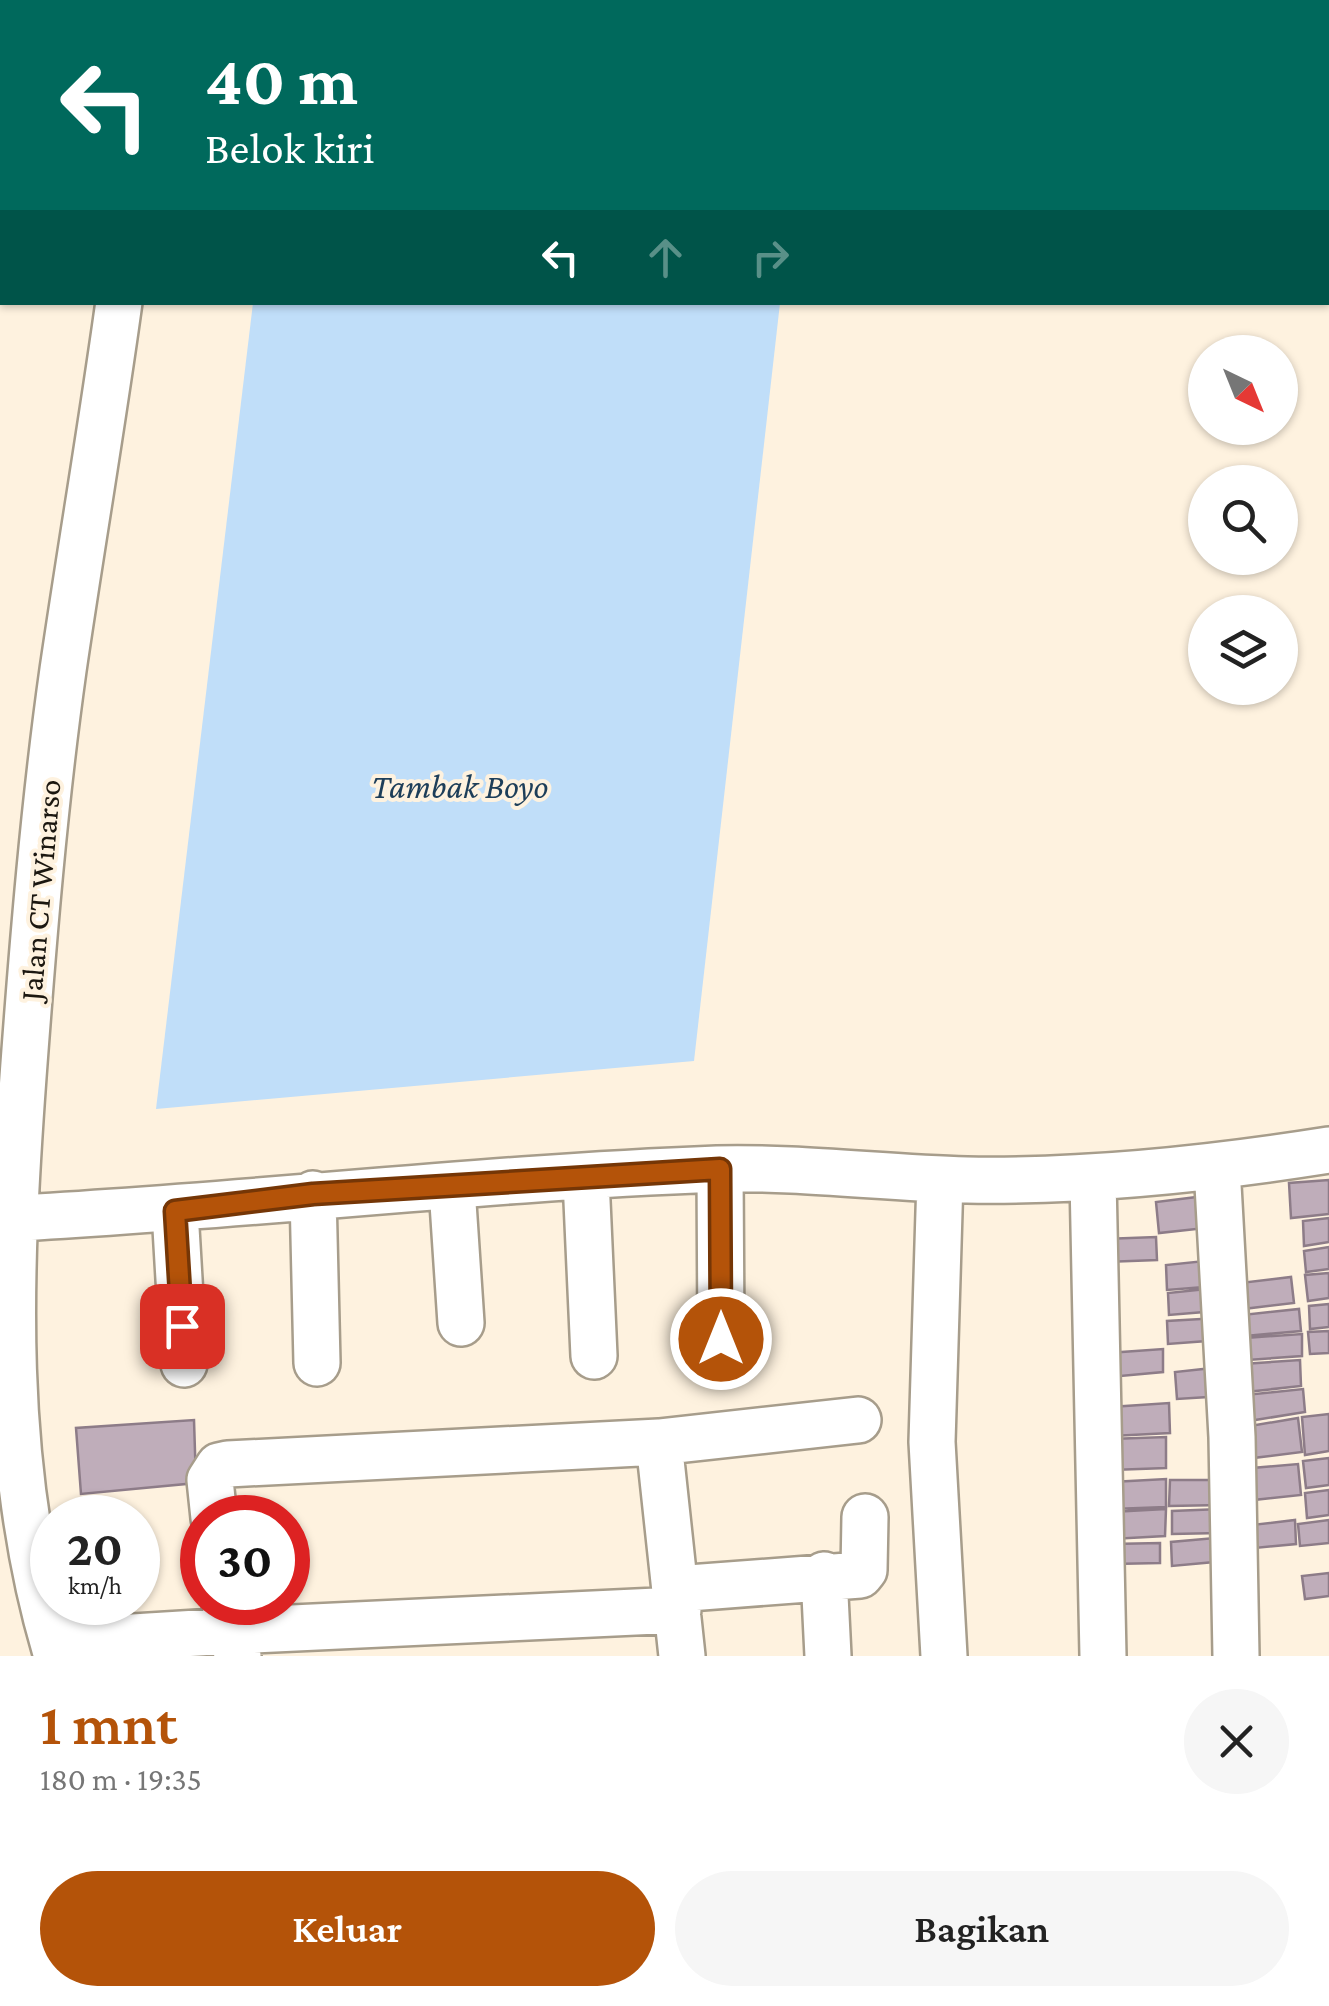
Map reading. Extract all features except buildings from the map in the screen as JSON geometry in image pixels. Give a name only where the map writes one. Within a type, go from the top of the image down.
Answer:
[{"type":"street","name":"Jalan CT Winarso","points":[[55,1649],[30,1554],[14,1442],[6,1219],[63,671],[119,305]]},
{"type":"street","points":[[6,1219],[175,1211],[313,1194],[720,1169],[940,1179],[1093,1178],[1216,1167],[1329,1150]]},
{"type":"street","points":[[1216,1167],[1232,1437],[1236,1656]]},
{"type":"street","points":[[720,1169],[721,1339]]},
{"type":"street","points":[[1093,1178],[1102,1656]]},
{"type":"street","points":[[586,1179],[594,1356]]},
{"type":"street","points":[[940,1179],[932,1442],[944,1656]]},
{"type":"street","points":[[452,1188],[461,1323]]},
{"type":"street","points":[[313,1194],[317,1363]]},
{"type":"street","points":[[175,1211],[184,1364]]},
{"type":"street","points":[[212,1495],[210,1480],[220,1466],[228,1464],[659,1442],[858,1420]]},
{"type":"street","points":[[659,1442],[682,1656]]},
{"type":"street","points":[[55,1649],[231,1630],[677,1600],[824,1575],[863,1574],[865,1517]]},
{"type":"street","points":[[824,1575],[828,1656]]},
{"type":"water","name":"Tambak Boyo","points":[[253,305],[780,305],[694,1061],[156,1109]]},
{"type":"route","points":[[182,1326],[175,1211],[313,1194],[720,1169],[721,1339]]}]
